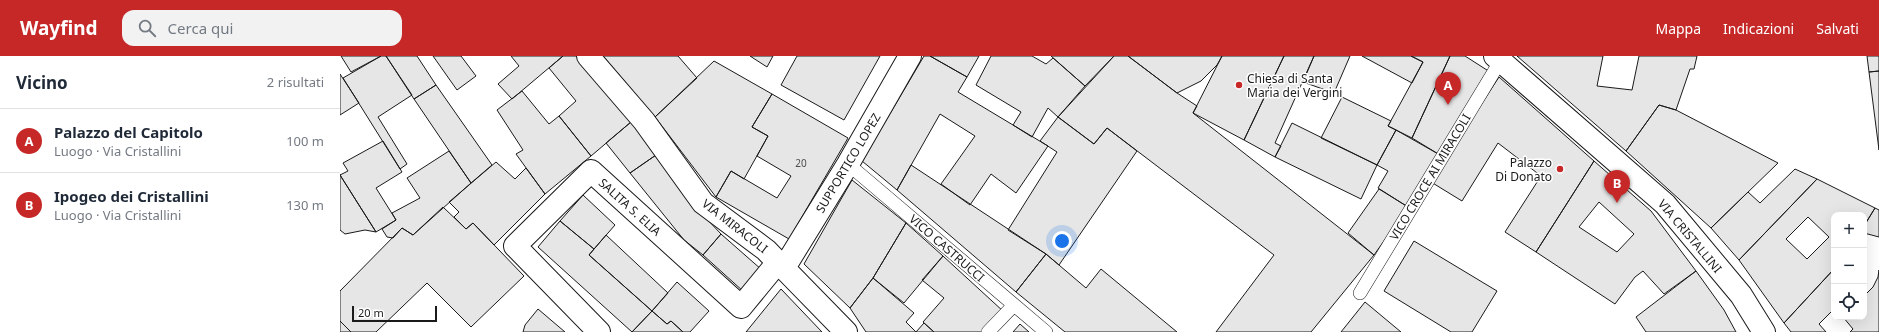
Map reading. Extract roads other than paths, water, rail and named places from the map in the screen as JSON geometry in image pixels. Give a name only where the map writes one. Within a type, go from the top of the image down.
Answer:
[{"type":"street","name":"VIA MIRACOLI","points":[[588,56],[644,121],[703,203],[766,250],[846,332]]},
{"type":"street","name":"SUPPORTICO LOPEZ","points":[[781,265],[848,164],[910,56]]},
{"type":"street","name":"VIA CRISTALLINI","points":[[1498,58],[1666,204],[1741,295],[1764,332]]},
{"type":"street","name":"SALITA S. ELIA","points":[[599,332],[515,246],[591,171],[740,307],[781,265]]},
{"type":"lane","name":"VICO CROCE AI MIRACOLI","points":[[1360,293],[1498,58]]},
{"type":"lane","name":"VICO CASTRUCCI","points":[[848,164],[1046,332]]},
{"type":"lane","points":[[988,332],[1014,306]]},
{"type":"place","name":"Chiesa di Santa Maria dei Vergini","points":[[1239,85]]},
{"type":"place","name":"Palazzo del Capitolo","points":[[1448,105]]},
{"type":"place","name":"Palazzo Di Donato","points":[[1560,169]]},
{"type":"place","name":"Ipogeo dei Cristallini","points":[[1617,203]]}]
